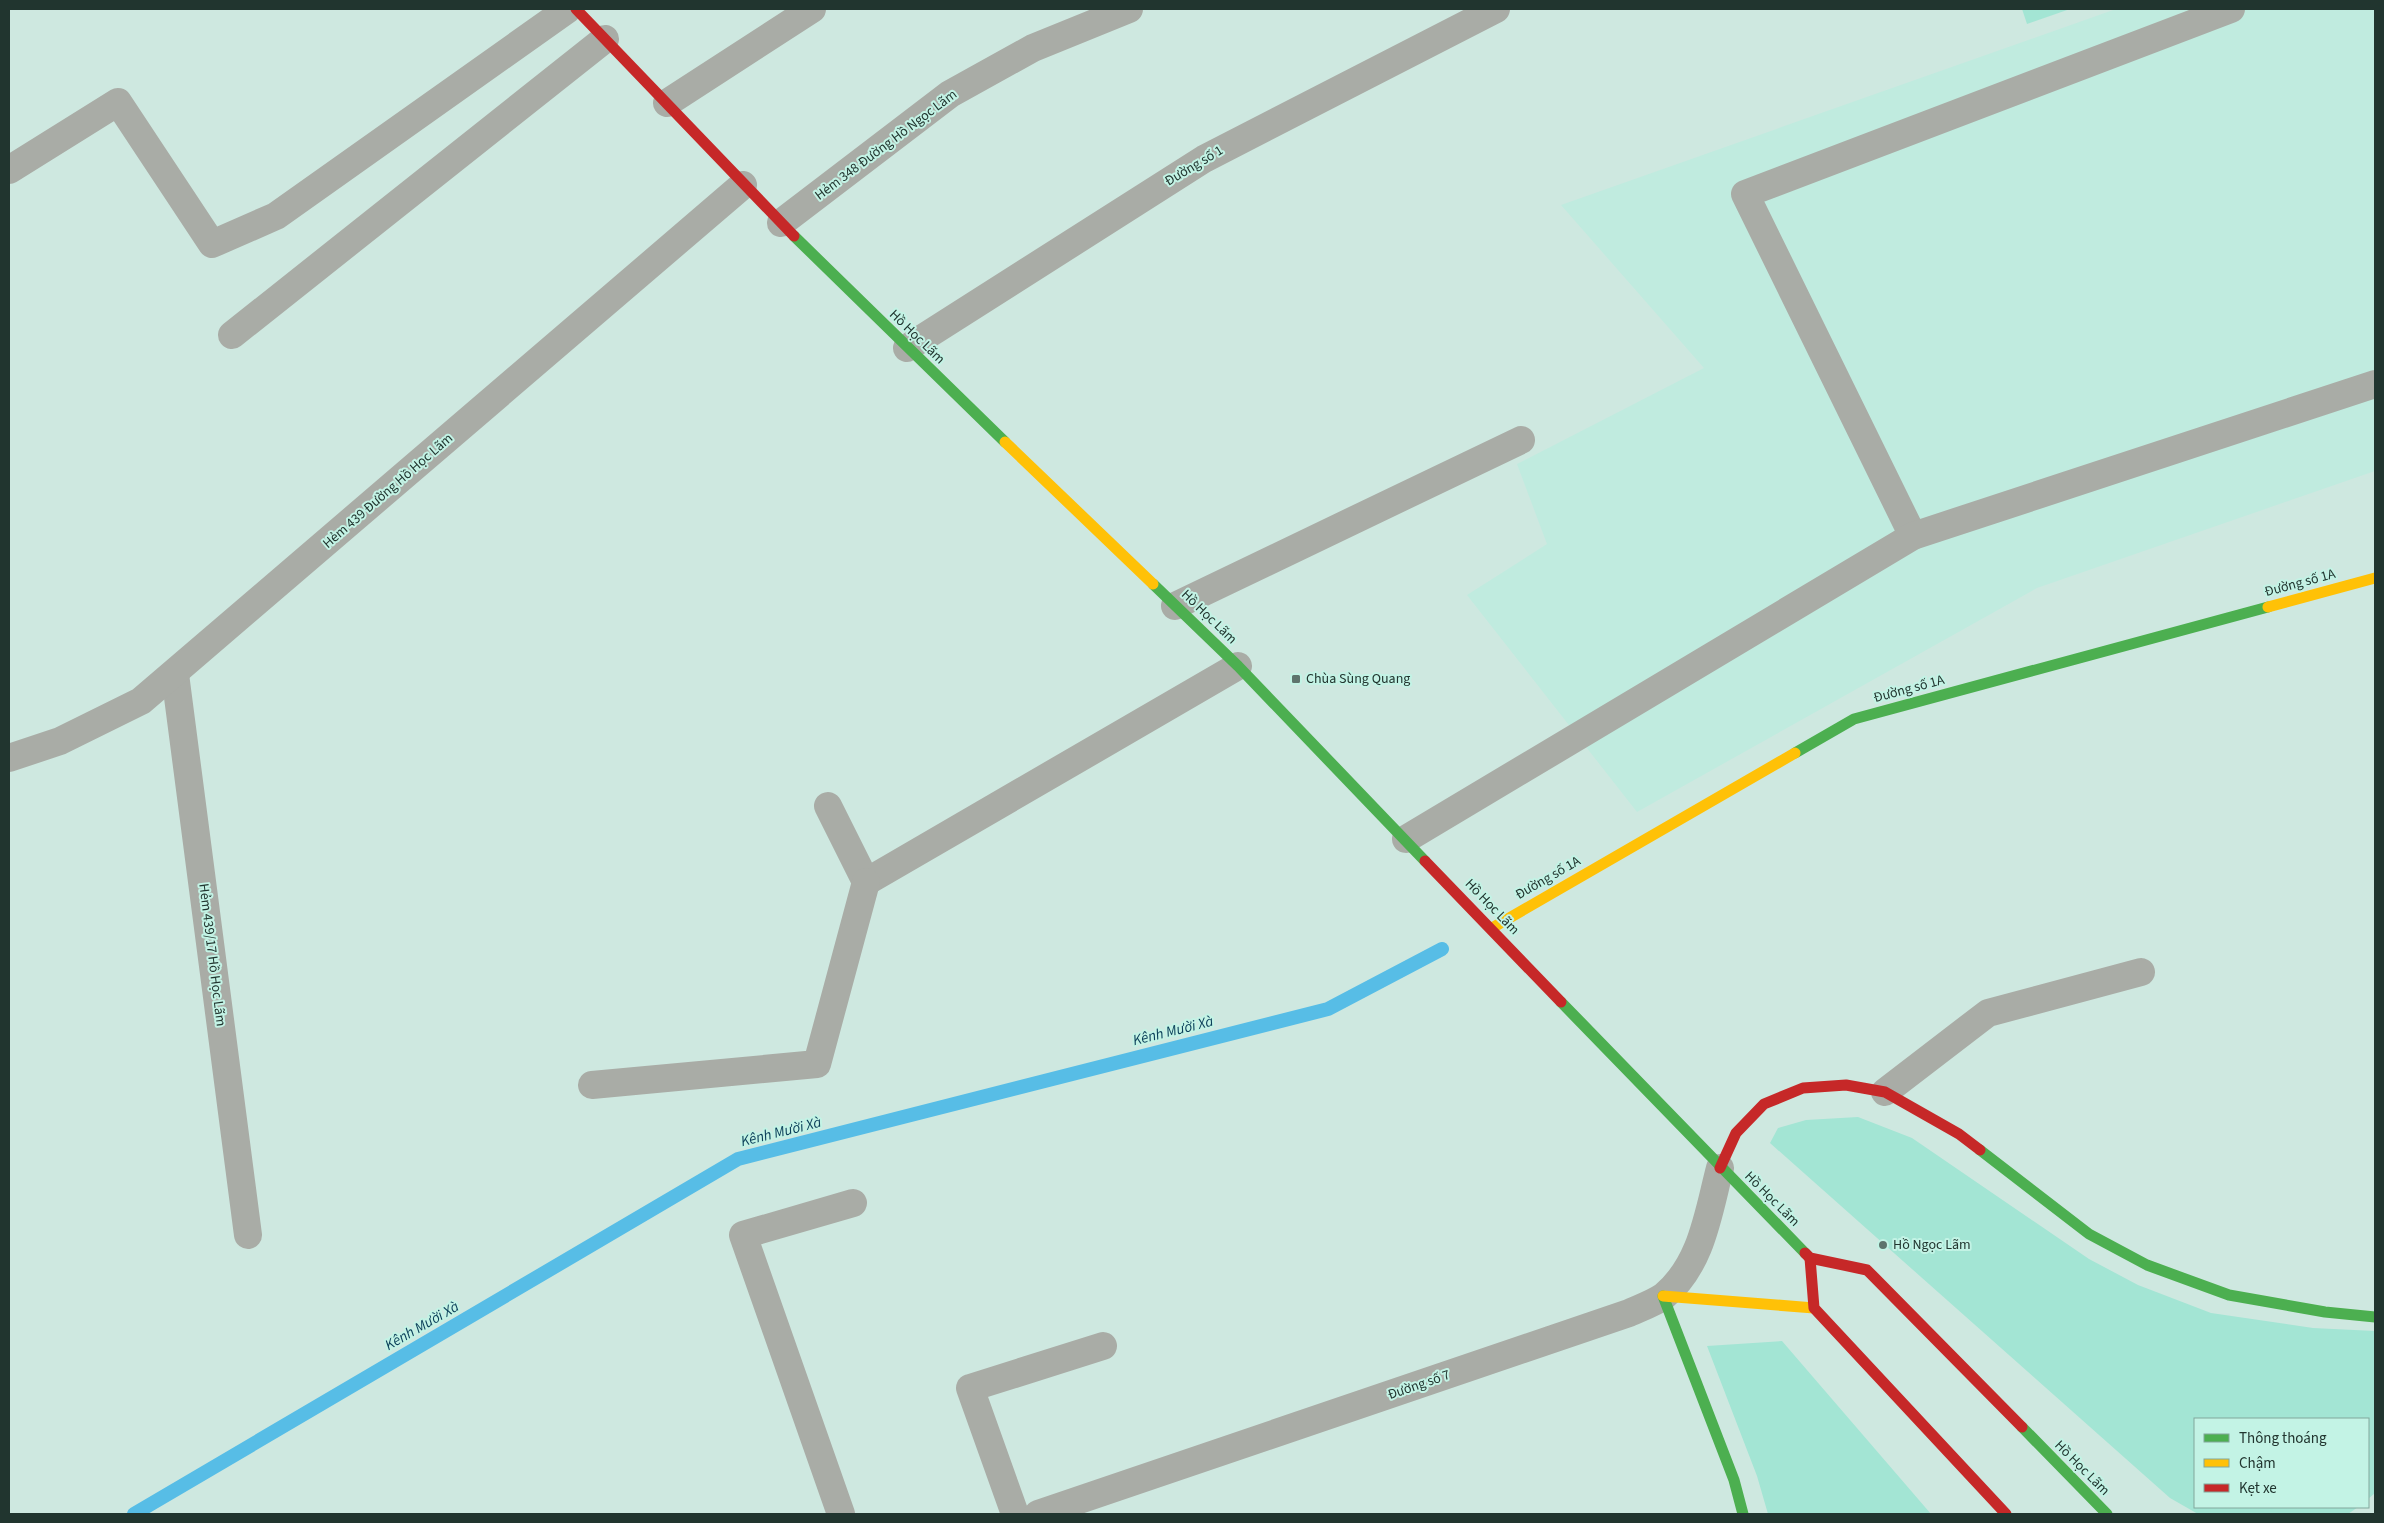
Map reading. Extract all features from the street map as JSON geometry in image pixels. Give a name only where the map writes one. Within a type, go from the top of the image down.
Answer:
[{"type":"main road","name":"Hồ Học Lãm","points":[[576,9],[781,223],[907,348],[1238,666],[1492,928],[1720,1168],[1810,1258],[1867,1270],[2107,1514]]},
{"type":"main road","name":"Đường số 1A","points":[[1492,928],[1854,719],[2375,578]]},
{"type":"main road","points":[[1720,1168],[1736,1133],[1764,1104],[1803,1088],[1846,1085],[1885,1092],[1959,1134],[2089,1234],[2146,1265],[2229,1295],[2325,1312],[2375,1316]]},
{"type":"main road","points":[[1810,1258],[1814,1308],[2006,1514]]},
{"type":"main road","points":[[1743,1514],[1734,1480],[1663,1296],[1814,1308]]},
{"type":"street","points":[[9,170],[118,102],[212,244],[276,216],[568,9]]},
{"type":"street","points":[[667,103],[812,9]]},
{"type":"street","name":"Hẻm 348 Đường Hồ Ngọc Lãm","points":[[781,223],[950,94],[1033,48],[1129,9]]},
{"type":"street","name":"Đường số 1","points":[[907,348],[1204,159],[1496,9]]},
{"type":"street","points":[[1913,536],[1745,194],[2231,9]]},
{"type":"street","points":[[232,335],[605,39]]},
{"type":"street","name":"Hẻm 439 Đường Hồ Học Lãm","points":[[9,758],[60,742],[133,705],[175,674],[743,185]]},
{"type":"street","points":[[1406,839],[1913,536],[2375,384]]},
{"type":"street","points":[[1175,606],[1521,440]]},
{"type":"street","points":[[866,882],[1238,666]]},
{"type":"street","name":"Hẻm 439/17 Hồ Học Lãm","points":[[175,674],[248,1235]]},
{"type":"street","points":[[592,1085],[817,1064],[866,882],[828,806]]},
{"type":"street","points":[[1885,1092],[1988,1013],[2140,972]]},
{"type":"street","name":"Đường số 7","points":[[1038,1514],[1629,1313],[1663,1296],[1689,1267],[1704,1233],[1720,1168]]},
{"type":"street","points":[[840,1514],[743,1235],[853,1203]]},
{"type":"street","points":[[1015,1514],[970,1388],[1103,1346]]},
{"type":"shaded area","points":[[2022,9],[2070,9],[2027,24]]},
{"type":"shaded area","points":[[2116,9],[2375,9],[2375,471],[2037,588],[1637,812],[1467,595],[1547,544],[1517,464],[1704,368],[1561,205]]},
{"type":"shaded area","points":[[1858,1117],[1912,1138],[2089,1259],[2138,1285],[2211,1313],[2313,1328],[2375,1331],[2375,1493],[2369,1498],[2369,1418],[2194,1418],[2194,1508],[2357,1508],[2348,1514],[2198,1514],[2170,1498],[1770,1143],[1778,1128],[1806,1120]]},
{"type":"shaded area","points":[[1782,1341],[1931,1514],[1768,1514],[1757,1476],[1707,1346]]},
{"type":"waterway","name":"Kênh Mười Xà","points":[[134,1514],[738,1159],[1328,1009],[1442,949]]},
{"type":"traffic: fast","points":[[794,236],[1005,442]]},
{"type":"traffic: fast","points":[[1153,584],[1238,666],[1425,861]]},
{"type":"traffic: fast","points":[[1795,753],[1854,719],[2268,607]]},
{"type":"traffic: fast","points":[[1561,1002],[1805,1253]]},
{"type":"traffic: fast","points":[[1980,1150],[2089,1234],[2147,1265],[2229,1295],[2325,1312],[2375,1317]]},
{"type":"traffic: fast","points":[[1663,1296],[1734,1480],[1743,1514]]},
{"type":"traffic: fast","points":[[2022,1427],[2107,1514]]},
{"type":"traffic: slow","points":[[1005,442],[1153,584]]},
{"type":"traffic: slow","points":[[2268,607],[2375,578]]},
{"type":"traffic: slow","points":[[1492,928],[1795,753]]},
{"type":"traffic: slow","points":[[1663,1296],[1814,1308]]},
{"type":"traffic: jam","points":[[576,9],[794,236]]},
{"type":"traffic: jam","points":[[1425,861],[1561,1002]]},
{"type":"traffic: jam","points":[[1720,1168],[1736,1133],[1764,1104],[1803,1088],[1846,1085],[1885,1092],[1959,1134],[1980,1150]]},
{"type":"traffic: jam","points":[[1805,1253],[1810,1258],[1867,1270],[2022,1427]]},
{"type":"traffic: jam","points":[[1810,1258],[1814,1308],[2006,1514]]},
{"type":"place","name":"Chùa Sùng Quang","points":[[1296,679]]},
{"type":"place","name":"Hồ Ngọc Lãm","points":[[1883,1245]]}]
